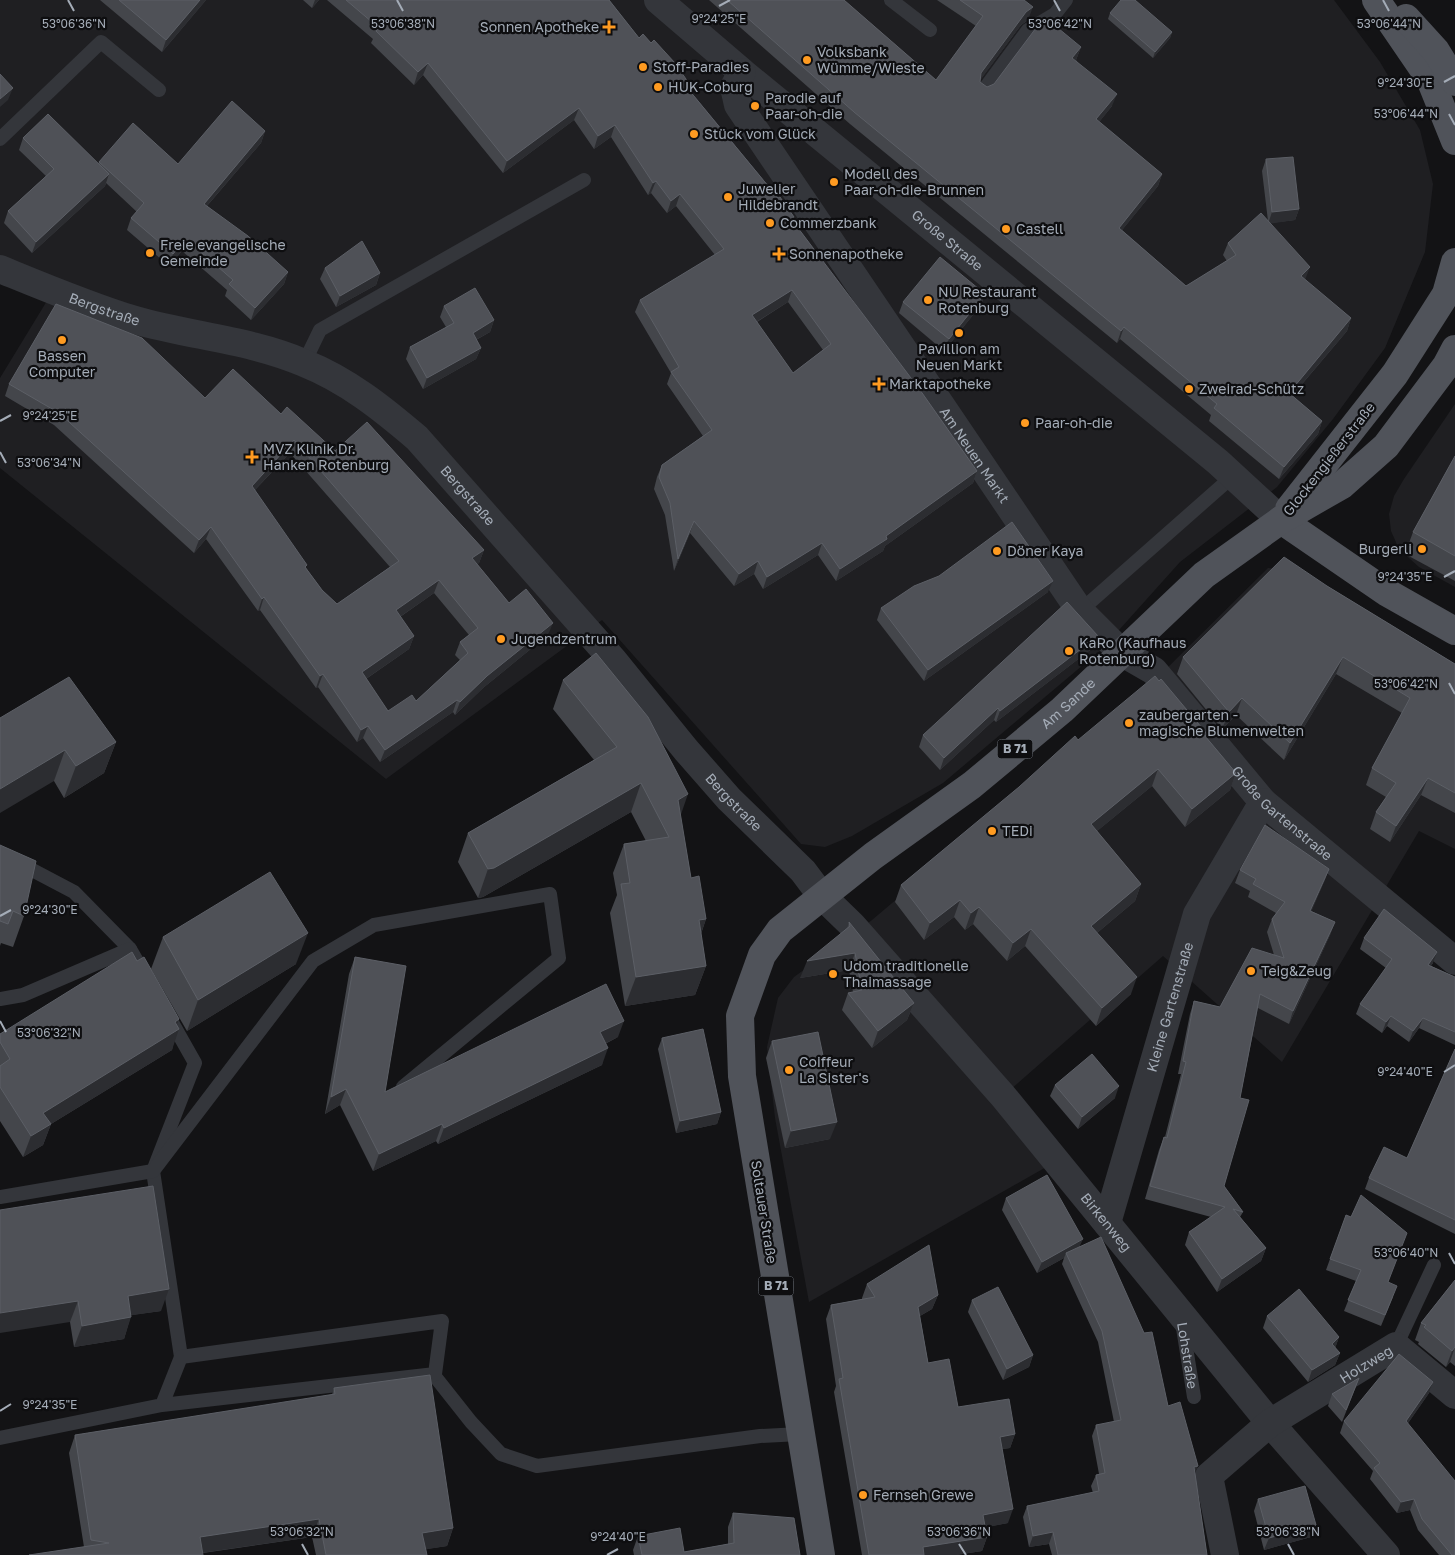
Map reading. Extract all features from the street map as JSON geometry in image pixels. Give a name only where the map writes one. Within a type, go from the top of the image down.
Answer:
[{"type":"main road","points":[[1376,0],[1430,79],[1455,141]]},
{"type":"main road","points":[[1390,0],[1436,52],[1455,82]]},
{"type":"main road","name":"Glockengießerstraße","points":[[1281,520],[1395,374],[1446,294],[1455,262]]},
{"type":"main road","name":"Glockengießerstraße","points":[[1281,520],[1342,485],[1386,446],[1446,366],[1455,349]]},
{"type":"main road","points":[[1281,520],[1386,592],[1455,631]]},
{"type":"main road","name":"Am Sande","points":[[821,895],[972,785],[1062,710],[1204,575],[1281,520]]},
{"type":"main road","name":"Soltauer Straße","points":[[821,895],[780,930],[762,954],[740,1016],[742,1076],[821,1555]]},
{"type":"street","name":"Große Straße","points":[[658,0],[742,72],[1233,476],[1281,520]]},
{"type":"street","name":"Am Neuen Markt","points":[[742,72],[734,87],[738,105],[1080,611],[1121,652]]},
{"type":"street","name":"Bergstraße","points":[[0,269],[135,320],[275,353],[304,363],[352,388],[389,413],[418,438],[614,661],[686,750],[729,799],[803,872],[821,895]]},
{"type":"street","name":"Große Gartenstraße","points":[[1121,652],[1154,671],[1263,802],[1455,961]]},
{"type":"street","name":"Kleine Gartenstraße","points":[[1108,1224],[1197,914],[1263,802]]},
{"type":"street","name":"Birkenweg","points":[[821,895],[852,925],[1003,1096],[1270,1423],[1386,1555]]},
{"type":"street","name":"Holzweg","points":[[1270,1423],[1396,1346],[1455,1395]]},
{"type":"street","points":[[1226,1555],[1209,1476],[1270,1423]]},
{"type":"lane","points":[[891,0],[930,30]]},
{"type":"lane","points":[[983,91],[1028,30],[1055,14],[1066,0]]},
{"type":"lane","points":[[0,138],[101,42],[159,90]]},
{"type":"lane","points":[[304,363],[320,330],[584,180]]},
{"type":"lane","points":[[1080,611],[1233,476]]},
{"type":"lane","points":[[0,853],[74,892],[130,949],[149,982]]},
{"type":"lane","points":[[0,1197],[153,1171],[313,961],[374,924],[550,894],[559,958],[403,1087]]},
{"type":"lane","points":[[0,999],[23,995],[130,949]]},
{"type":"lane","points":[[162,1405],[181,1357],[153,1171],[195,1063],[163,1006]]},
{"type":"lane","points":[[1396,1346],[1434,1265]]},
{"type":"lane","name":"Lohstraße","points":[[1180,1314],[1194,1397]]},
{"type":"lane","points":[[181,1357],[442,1321],[433,1374],[471,1422],[501,1454],[537,1466],[760,1436],[800,1434]]},
{"type":"lane","points":[[0,1438],[162,1405],[433,1374]]},
{"type":"shaded area","points":[[0,0],[1334,0],[1380,62],[1420,130],[1433,184],[1425,252],[1385,348],[1333,419],[1277,487],[1180,562],[1102,649],[943,783],[852,836],[825,847],[801,844],[602,620],[386,779],[0,468],[0,378],[53,291],[0,269]]},
{"type":"shaded area","points":[[1455,404],[1455,587],[1419,567],[1399,549],[1391,531],[1389,514],[1394,496],[1404,479]]},
{"type":"shaded area","points":[[1268,568],[1280,569],[1455,680],[1455,849],[1419,831],[1282,1062],[1163,956],[1003,1096],[1055,1162],[809,1302],[775,1118],[767,1047],[778,998],[794,977],[872,920],[1152,683]]},
{"type":"building","points":[[119,0],[200,0],[166,40]]},
{"type":"building","points":[[346,0],[609,0],[639,38],[643,34],[651,43],[654,40],[675,63],[688,82],[684,84],[778,198],[780,197],[794,217],[792,220],[920,390],[977,471],[886,536],[887,539],[840,569],[822,543],[767,577],[758,561],[739,574],[694,521],[678,559],[670,503],[659,477],[662,465],[712,430],[671,372],[679,367],[640,300],[724,249],[680,194],[671,201],[656,181],[653,183],[615,125],[598,136],[579,108],[507,161],[428,63],[418,72],[376,31],[379,28]],"holes":[[[792,290],[831,344],[793,373],[752,315]]]},
{"type":"building","points":[[727,0],[844,0],[936,80],[983,16],[960,0],[1024,0],[1033,7],[1026,12],[981,73],[980,82],[987,87],[994,84],[1039,24],[1047,19],[1081,47],[1072,58],[1117,94],[1096,119],[1162,174],[1119,228],[1186,286],[1236,255],[1228,243],[1261,213],[1310,267],[1301,276],[1351,318],[1289,393],[1322,421],[1284,467],[1214,408],[1217,404],[1124,327],[1121,331],[854,112]]},
{"type":"building","points":[[1121,0],[1135,0],[1172,32],[1155,52],[1110,13]]},
{"type":"building","points":[[0,74],[13,88],[0,99]]},
{"type":"building","points":[[232,101],[265,131],[204,204],[248,236],[288,272],[255,308],[229,284],[233,280],[186,239],[173,254],[131,218],[144,203],[99,162],[133,123],[178,164]]},
{"type":"building","points":[[48,114],[109,174],[36,242],[8,211],[54,169],[23,138]]},
{"type":"building","points":[[1293,157],[1299,209],[1272,212],[1266,159]]},
{"type":"building","points":[[362,241],[380,273],[340,296],[325,268]]},
{"type":"building","points":[[940,257],[985,294],[949,339],[903,302]]},
{"type":"building","points":[[475,288],[494,320],[473,333],[481,348],[427,378],[410,347],[454,323],[444,306]]},
{"type":"building","points":[[56,304],[142,338],[205,398],[233,369],[281,414],[287,407],[335,451],[367,422],[484,550],[472,558],[509,603],[526,589],[553,623],[487,676],[460,702],[457,700],[385,750],[368,726],[361,730],[323,674],[320,676],[211,527],[199,540],[59,413],[9,384]],"holes":[[[294,440],[399,561],[337,604],[322,590],[305,567],[307,565],[252,486]],[[439,580],[478,628],[460,642],[468,653],[416,701],[412,695],[388,711],[362,672],[414,636],[396,610]]]},
{"type":"building","points":[[1455,456],[1455,556],[1413,532]]},
{"type":"building","points":[[1012,522],[1053,581],[928,670],[881,608],[914,586],[939,576]]},
{"type":"building","points":[[1284,557],[1327,586],[1455,664],[1455,793],[1428,778],[1396,826],[1376,812],[1396,783],[1372,768],[1410,698],[1343,657],[1290,743],[1242,698],[1229,712],[1183,657]]},
{"type":"building","points":[[1067,602],[1098,636],[1000,711],[998,708],[944,758],[923,735]]},
{"type":"building","points":[[596,653],[648,717],[688,794],[678,800],[691,878],[699,876],[706,919],[699,920],[706,966],[636,977],[621,884],[630,883],[624,844],[669,837],[641,783],[494,868],[488,869],[468,833],[617,747],[563,680]]},
{"type":"building","points":[[1155,676],[1159,681],[1161,679],[1207,734],[1205,736],[1236,773],[1192,809],[1158,769],[1091,824],[1141,884],[1091,926],[1137,977],[1102,1008],[1031,929],[1013,943],[979,907],[971,913],[960,900],[930,923],[901,885],[1019,787],[1075,736],[1078,740]]},
{"type":"building","points":[[69,677],[116,742],[76,766],[65,750],[0,789],[0,718]]},
{"type":"building","points":[[1265,825],[1329,869],[1310,911],[1335,922],[1293,1011],[1260,994],[1240,1098],[1249,1100],[1224,1186],[1243,1212],[1233,1209],[1266,1248],[1222,1279],[1189,1232],[1225,1207],[1150,1186],[1164,1137],[1167,1138],[1186,1062],[1183,1061],[1194,1001],[1220,1007],[1252,948],[1284,958],[1272,919],[1285,902],[1253,884],[1256,879],[1240,870]]},
{"type":"building","points":[[0,845],[36,861],[24,916],[13,911],[8,924],[0,921]]},
{"type":"building","points":[[270,872],[308,933],[198,1000],[163,937]]},
{"type":"building","points":[[1384,909],[1437,952],[1428,965],[1455,977],[1455,1032],[1423,1018],[1413,1031],[1391,1016],[1386,1022],[1360,1004],[1392,959],[1364,938]]},
{"type":"building","points":[[849,922],[914,1003],[878,1031],[848,993],[862,990],[855,953],[807,961],[850,926]]},
{"type":"building","points":[[132,952],[137,961],[144,957],[179,1019],[175,1022],[179,1029],[43,1113],[51,1124],[31,1136],[0,1087],[0,1066],[10,1059],[0,1042],[0,1034]]},
{"type":"building","points":[[355,957],[406,966],[385,1092],[606,984],[624,1021],[600,1032],[608,1048],[444,1128],[442,1124],[379,1154],[346,1089],[331,1097]]},
{"type":"building","points":[[703,1029],[721,1112],[680,1121],[662,1038]]},
{"type":"building","points":[[818,1032],[837,1122],[791,1131],[772,1041]]},
{"type":"building","points":[[1455,1049],[1455,1220],[1369,1178],[1384,1147],[1407,1158]]},
{"type":"building","points":[[1092,1054],[1119,1086],[1082,1117],[1055,1085]]},
{"type":"building","points":[[1047,1175],[1083,1239],[1042,1262],[1006,1198]]},
{"type":"building","points":[[153,1186],[169,1289],[128,1296],[131,1317],[82,1326],[78,1301],[0,1313],[0,1210]]},
{"type":"building","points":[[1361,1195],[1407,1233],[1388,1282],[1397,1286],[1385,1315],[1348,1300],[1361,1270],[1330,1259],[1346,1215],[1351,1217]]},
{"type":"building","points":[[1101,1237],[1144,1333],[1152,1332],[1168,1406],[1180,1402],[1198,1466],[1194,1467],[1207,1555],[1058,1555],[1053,1532],[1033,1536],[1027,1506],[1099,1491],[1096,1475],[1105,1473],[1096,1425],[1121,1420],[1102,1331],[1066,1253]]},
{"type":"building","points":[[929,1245],[938,1295],[918,1307],[928,1363],[949,1359],[958,1407],[1009,1399],[1015,1434],[1000,1437],[1013,1509],[983,1515],[987,1537],[923,1547],[924,1555],[869,1555],[839,1379],[843,1378],[831,1305],[875,1297],[867,1284]]},
{"type":"building","points":[[1455,1280],[1455,1347],[1452,1351],[1424,1327],[1426,1325],[1421,1323]]},
{"type":"building","points":[[998,1287],[1033,1355],[1007,1369],[972,1300]]},
{"type":"building","points":[[1299,1289],[1339,1337],[1332,1344],[1340,1353],[1312,1370],[1267,1316]]},
{"type":"building","points":[[1399,1354],[1433,1382],[1406,1421],[1455,1481],[1455,1555],[1452,1555],[1422,1519],[1414,1499],[1401,1502],[1374,1468],[1380,1463],[1344,1421]]},
{"type":"building","points":[[430,1375],[453,1528],[422,1533],[427,1555],[326,1555],[319,1519],[200,1537],[203,1555],[29,1555],[109,1543],[91,1540],[75,1435],[335,1394],[334,1388]]},
{"type":"building","points":[[1359,1378],[1346,1410],[1332,1394]]},
{"type":"building","points":[[1305,1486],[1316,1525],[1269,1538],[1258,1499]]},
{"type":"building","points":[[733,1513],[794,1518],[800,1555],[642,1555],[638,1536],[680,1528],[684,1552],[734,1543]]},
{"type":"place","name":"Sonnen Apotheke","points":[[609,27]]},
{"type":"place","name":"Volksbank Wümme/Wieste","points":[[807,60]]},
{"type":"place","name":"Stoff-Paradies","points":[[643,67]]},
{"type":"place","name":"HUK-Coburg","points":[[658,87]]},
{"type":"place","name":"Parodie auf Paar-oh-die","points":[[755,106]]},
{"type":"place","name":"Stück vom Glück","points":[[694,134]]},
{"type":"place","name":"Modell des Paar-oh-die-Brunnen","points":[[834,182]]},
{"type":"place","name":"Juwelier Hildebrandt","points":[[728,197]]},
{"type":"place","name":"Commerzbank","points":[[770,223]]},
{"type":"place","name":"Castell","points":[[1006,229]]},
{"type":"place","name":"Freie evangelische Gemeinde","points":[[150,253]]},
{"type":"place","name":"Sonnenapotheke","points":[[779,254]]},
{"type":"place","name":"NU Restaurant Rotenburg","points":[[928,300]]},
{"type":"place","name":"Pavillion am Neuen Markt","points":[[959,333]]},
{"type":"place","name":"Bassen Computer","points":[[62,340]]},
{"type":"place","name":"Marktapotheke","points":[[879,384]]},
{"type":"place","name":"Zweirad-Schütz","points":[[1189,389]]},
{"type":"place","name":"Paar-oh-die","points":[[1025,423]]},
{"type":"place","name":"MVZ Klinik Dr. Hanken Rotenburg","points":[[252,457]]},
{"type":"place","name":"Burgerli","points":[[1422,549]]},
{"type":"place","name":"Döner Kaya","points":[[997,551]]},
{"type":"place","name":"Jugendzentrum","points":[[501,639]]},
{"type":"place","name":"KaRo (Kaufhaus Rotenburg)","points":[[1069,651]]},
{"type":"place","name":"zaubergarten - magische Blumenwelten","points":[[1129,723]]},
{"type":"place","name":"TEDi","points":[[992,831]]},
{"type":"place","name":"Teig&Zeug","points":[[1251,971]]},
{"type":"place","name":"Udom traditionelle Thaimassage","points":[[833,974]]},
{"type":"place","name":"Coiffeur La Sister's","points":[[789,1070]]},
{"type":"place","name":"Fernseh Grewe","points":[[863,1495]]}]
